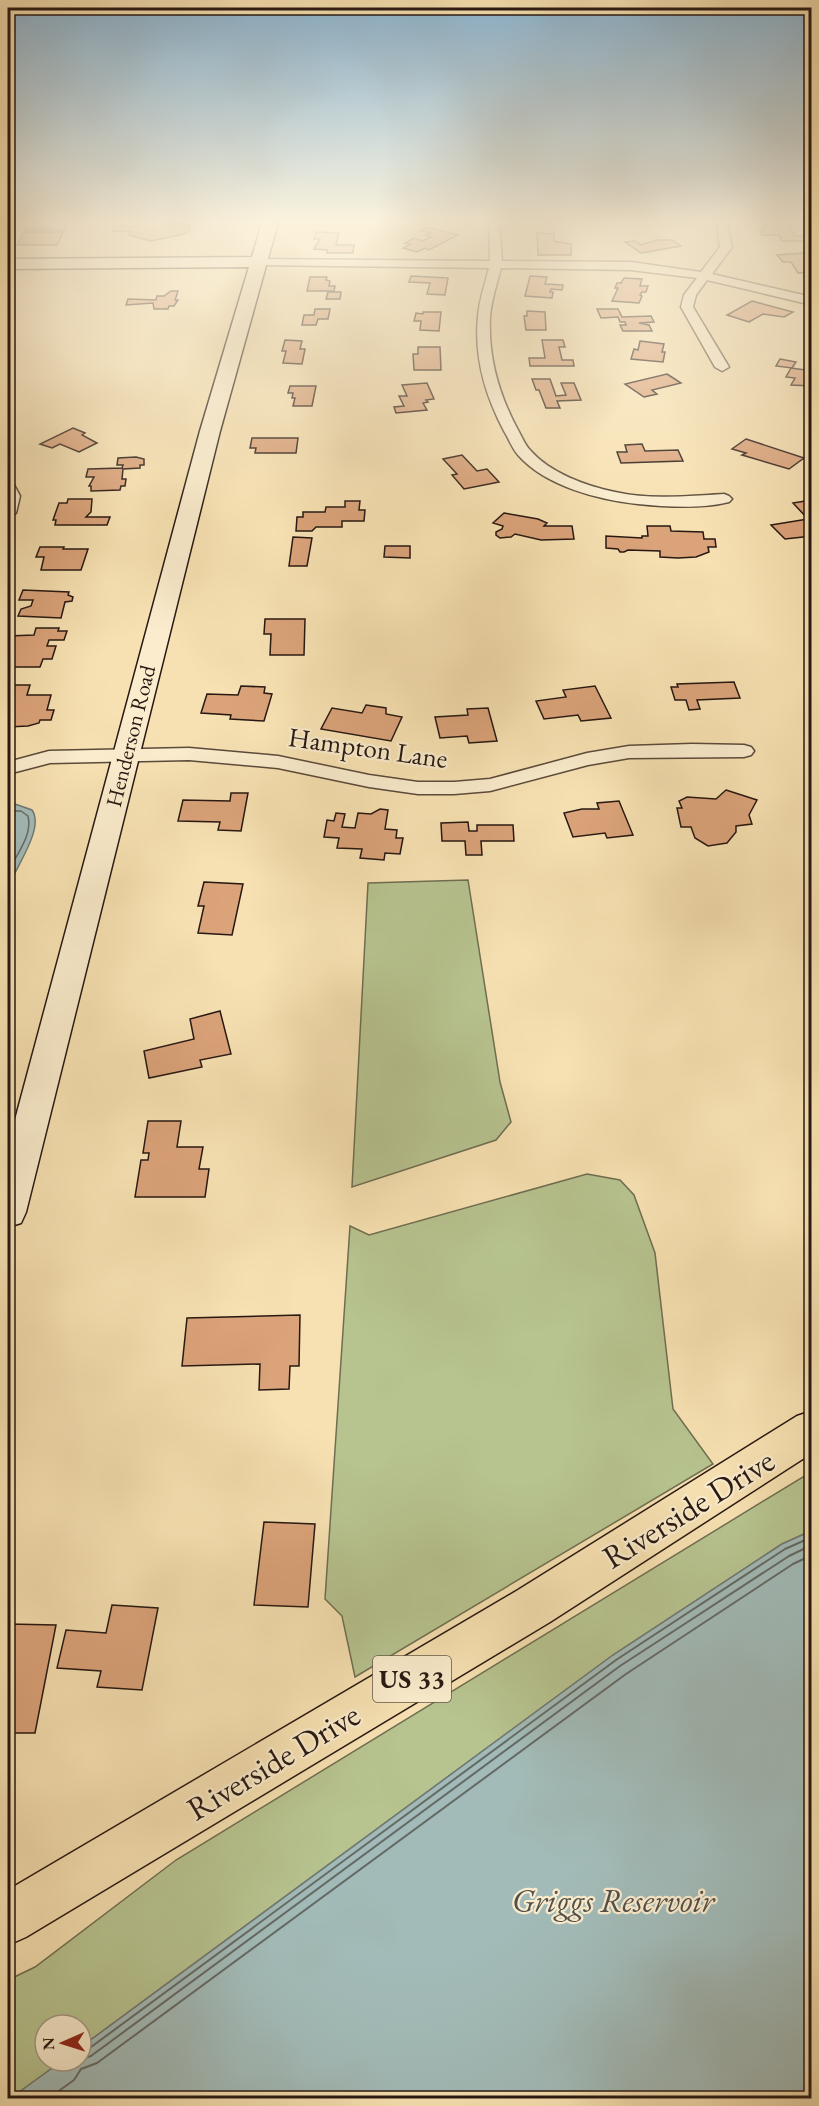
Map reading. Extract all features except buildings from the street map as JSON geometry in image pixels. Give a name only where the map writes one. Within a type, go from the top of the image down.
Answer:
[{"type":"main road","name":"Henderson Road","points":[[8,1212],[125,755],[242,317]]},
{"type":"main road","name":"Riverside Drive","points":[[8,1919],[534,1606],[812,1430]]},
{"type":"street","points":[[484,317],[483,341],[488,372],[497,404],[524,452],[538,465],[573,485],[615,497],[675,502],[724,499]]},
{"type":"street","points":[[693,317],[722,367]]},
{"type":"street","points":[[8,486],[13,498],[8,513]]},
{"type":"street","name":"Hampton Lane","points":[[8,768],[49,757],[189,754],[278,762],[369,781],[418,788],[454,788],[490,785],[587,759],[629,752],[744,751]]},
{"type":"green space","points":[[468,880],[500,1082],[511,1122],[496,1140],[352,1187],[368,883]]},
{"type":"green space","points":[[587,1174],[620,1180],[634,1195],[655,1253],[673,1409],[713,1464],[355,1677],[342,1616],[325,1599],[350,1226],[369,1235]]},
{"type":"green space","points":[[811,1472],[811,1531],[782,1544],[613,1655],[93,2038],[93,2013],[33,2013],[33,2073],[45,2073],[8,2098],[8,1980],[35,1967],[176,1860]]},
{"type":"water","points":[[15,804],[32,810],[35,827],[28,848],[8,888],[8,806]]},
{"type":"water","name":"Griggs Reservoir","points":[[811,1531],[811,2098],[11,2098],[45,2073],[93,2073],[93,2038],[613,1655],[782,1544]]}]
